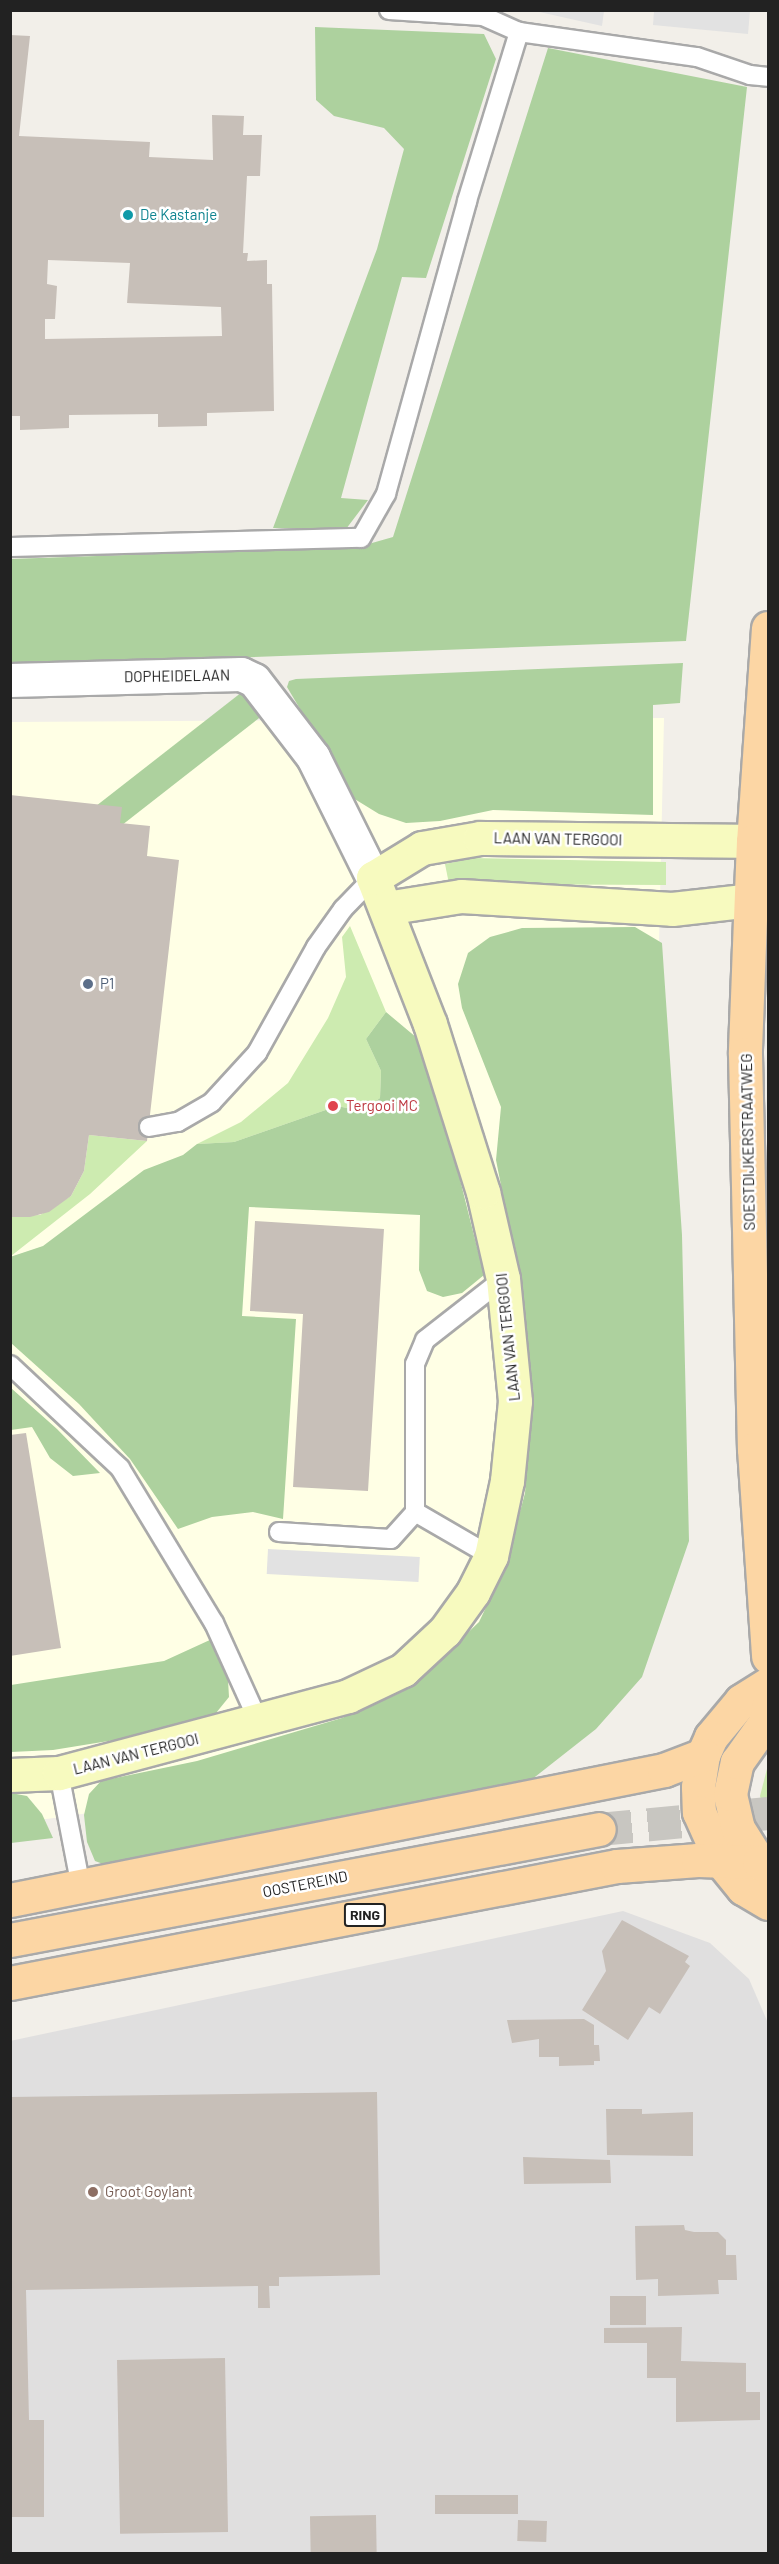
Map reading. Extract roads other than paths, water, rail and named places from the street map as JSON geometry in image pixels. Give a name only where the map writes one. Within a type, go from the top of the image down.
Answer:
[{"type":"main road","name":"SOESTDIJKERSTRAATWEG","points":[[768,628],[759,899],[746,1054],[754,1438],[768,1685]]},
{"type":"main road","points":[[768,1685],[741,1701],[722,1722],[703,1755],[699,1812],[721,1861],[743,1888],[768,1903]]},
{"type":"main road","points":[[764,1865],[738,1829],[730,1794],[737,1762],[766,1720],[768,1685]]},
{"type":"main road","points":[[10,1900],[664,1770],[703,1755]]},
{"type":"main road","name":"OOSTEREIND","points":[[10,1940],[599,1829]]},
{"type":"main road","points":[[721,1861],[764,1865]]},
{"type":"main road","name":"RING","points":[[10,1983],[617,1866],[721,1861]]},
{"type":"street","name":"DOPHEIDELAAN","points":[[10,680],[241,674],[254,680],[313,757],[373,878]]},
{"type":"street","name":"LAAN VAN TERGOOI","points":[[10,1775],[59,1773],[336,1701],[403,1670],[445,1631],[473,1592],[490,1556],[507,1481],[515,1401],[503,1279],[483,1192],[448,1080],[373,878],[422,848],[480,838],[761,841]]},
{"type":"street","points":[[386,908],[461,896],[546,904],[672,909],[759,899]]},
{"type":"lane","points":[[389,10],[483,16],[519,32],[697,57],[750,75],[768,77]]},
{"type":"lane","points":[[10,547],[361,538],[386,494],[467,201],[519,32]]},
{"type":"lane","name":"LAAN VAN TERGOOI","points":[[149,1127],[178,1122],[212,1102],[257,1053],[316,948],[343,909],[373,878]]},
{"type":"lane","points":[[279,1532],[390,1539],[415,1512],[415,1364],[425,1340],[503,1279]]},
{"type":"lane","points":[[10,1365],[120,1468],[214,1623],[259,1722]]},
{"type":"lane","points":[[415,1512],[490,1556]]},
{"type":"lane","points":[[59,1773],[81,1887]]},
{"type":"tunnel","points":[[599,1829],[768,1813]]},
{"type":"place","name":"De Kastanje","points":[[128,215]]},
{"type":"place","name":"P1","points":[[88,984]]},
{"type":"place","name":"Tergooi MC","points":[[333,1106]]},
{"type":"place","name":"Groot Goylant","points":[[93,2192]]}]
